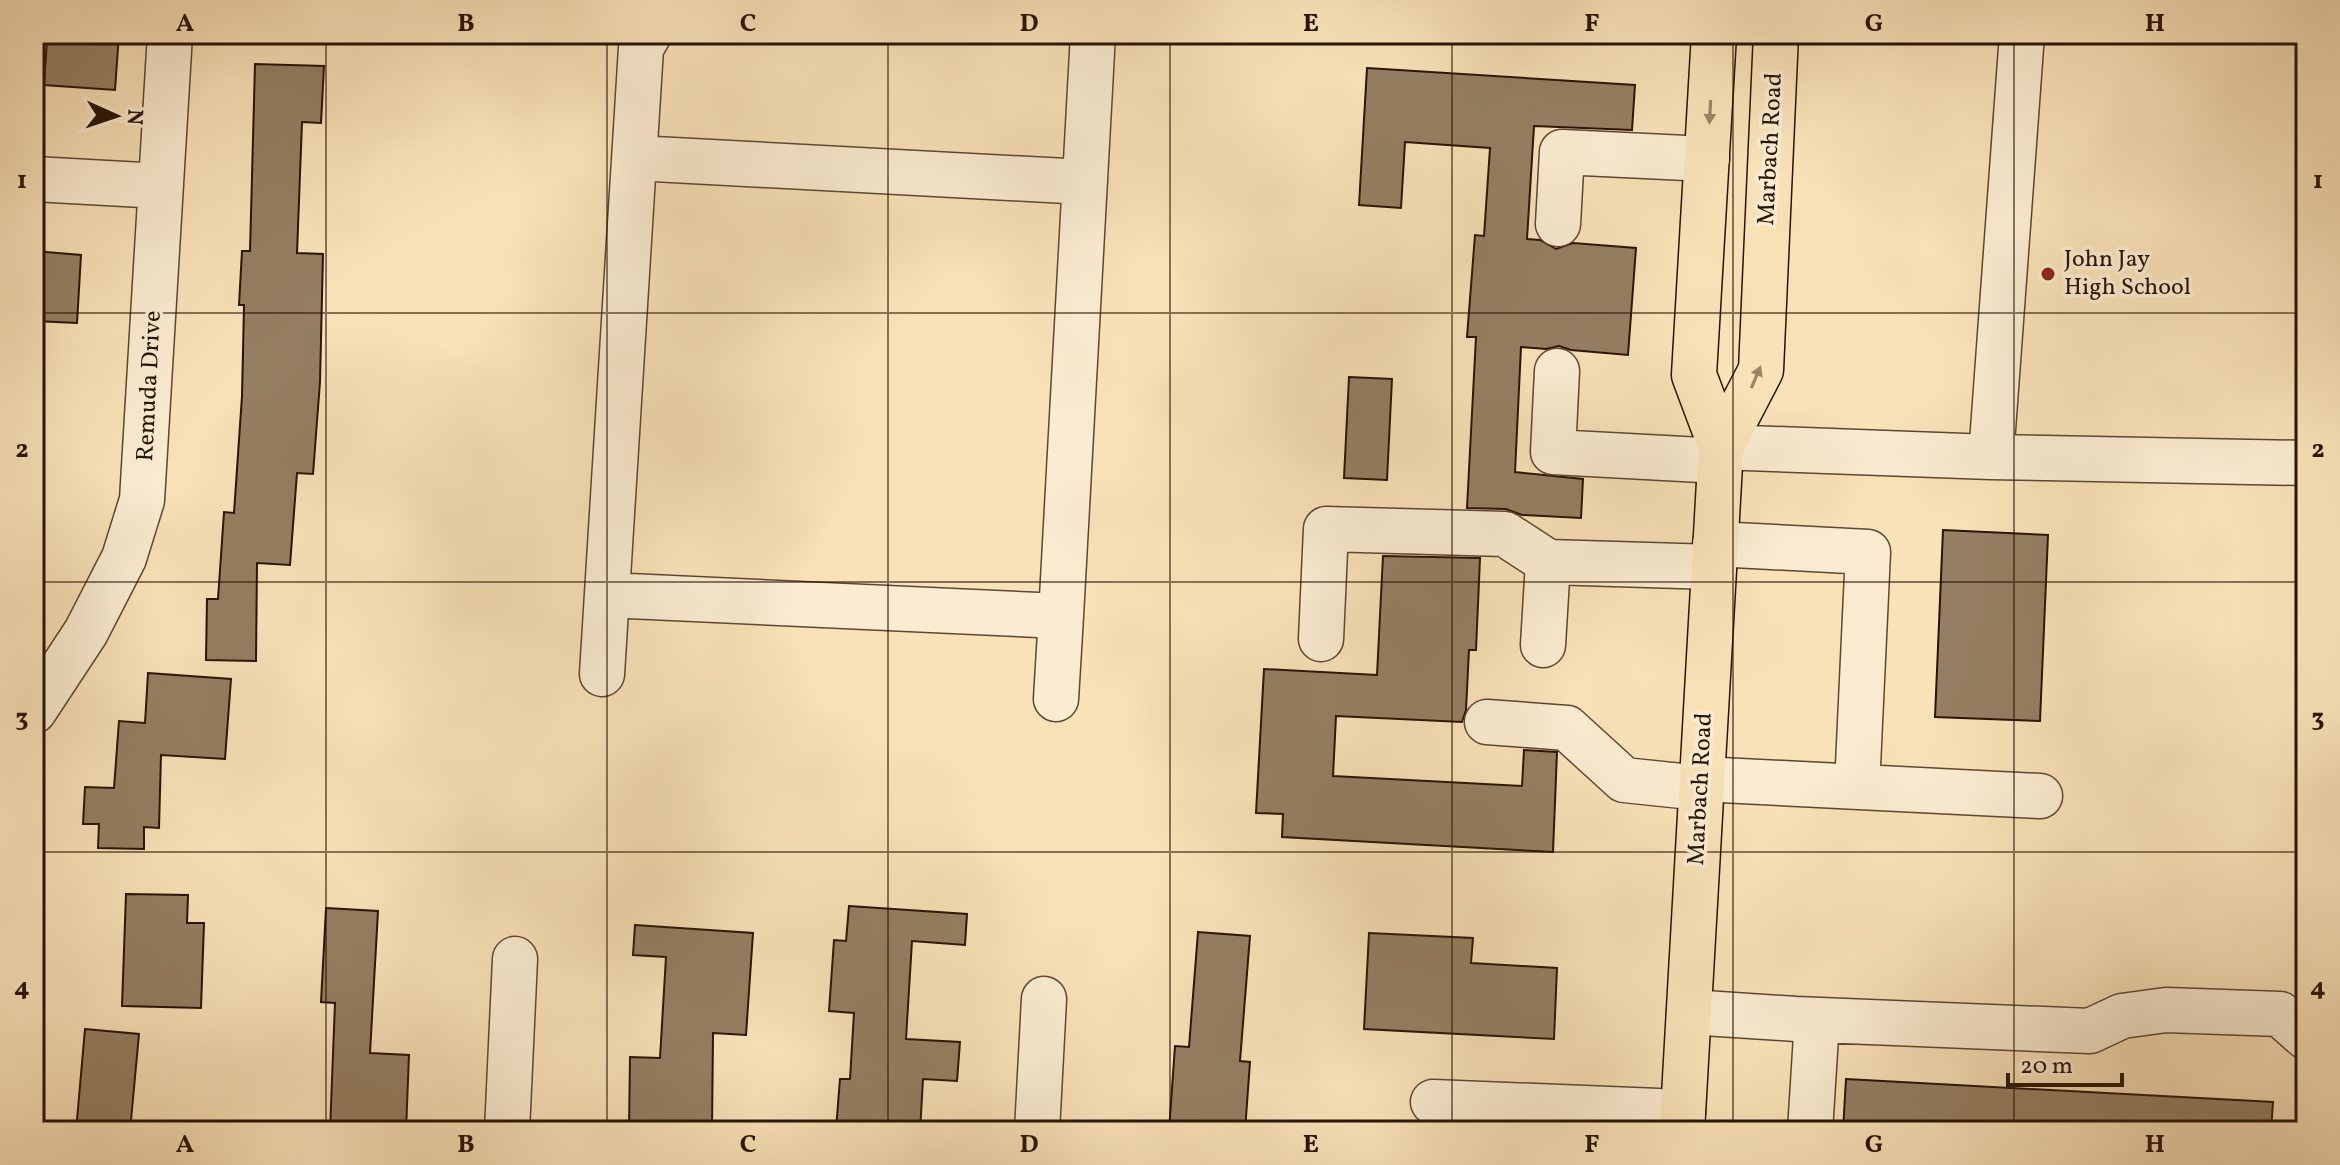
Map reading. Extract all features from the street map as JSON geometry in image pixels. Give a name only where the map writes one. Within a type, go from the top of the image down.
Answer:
[{"type":"main road","name":"Marbach Road","points":[[1682,1122],[1720,454],[1694,375],[1714,34]]},
{"type":"main road","name":"Marbach Road","points":[[1720,454],[1761,370],[1776,34]]},
{"type":"street","name":"Remuda Drive","points":[[34,711],[48,659],[86,632],[124,558],[142,500],[170,34]]},
{"type":"street","points":[[602,674],[641,48],[649,34]]},
{"type":"street","points":[[1056,699],[1093,34]]},
{"type":"street","points":[[1991,457],[2022,34]]},
{"type":"street","points":[[1558,224],[1562,152],[1707,159]]},
{"type":"street","points":[[635,158],[1085,182]]},
{"type":"street","points":[[34,179],[161,186]]},
{"type":"street","points":[[1557,371],[1553,452],[2306,463]]},
{"type":"street","points":[[1321,639],[1326,529],[1505,534],[1548,562],[1868,552],[1857,787]]},
{"type":"street","points":[[1543,645],[1548,562]]},
{"type":"street","points":[[607,595],[1061,616]]},
{"type":"street","points":[[1487,722],[1567,728],[1624,780],[2040,796]]},
{"type":"street","points":[[507,1131],[515,959]]},
{"type":"street","points":[[1037,1131],[1044,999]]},
{"type":"street","points":[[1689,1012],[2090,1031],[2122,1016],[2166,1010],[2280,1014],[2306,1037]]},
{"type":"street","points":[[1810,1131],[1817,1020]]},
{"type":"street","points":[[1433,1102],[1682,1122]]},
{"type":"building","points":[[61,34],[119,34],[115,90],[44,85],[47,40],[60,42]]},
{"type":"building","points":[[255,64],[324,66],[321,123],[302,122],[297,253],[323,254],[320,382],[313,474],[297,473],[290,565],[257,563],[256,661],[206,660],[207,599],[218,599],[224,512],[234,513],[242,396],[244,305],[239,305],[242,251],[250,251]]},
{"type":"building","points":[[1367,68],[1635,85],[1632,130],[1534,126],[1527,239],[1540,240],[1556,249],[1573,243],[1636,248],[1628,355],[1571,350],[1559,346],[1546,349],[1521,347],[1515,472],[1583,479],[1581,518],[1522,515],[1506,509],[1467,508],[1476,337],[1467,337],[1475,235],[1484,236],[1490,148],[1405,142],[1401,208],[1359,205]]},
{"type":"building","points":[[34,251],[81,255],[77,323],[34,321]]},
{"type":"building","points":[[1349,377],[1392,379],[1387,480],[1344,478]]},
{"type":"building","points":[[1943,530],[2048,535],[2040,721],[1935,717]]},
{"type":"building","points":[[1383,556],[1480,558],[1476,650],[1469,650],[1466,710],[1462,722],[1336,716],[1333,776],[1522,786],[1524,750],[1557,752],[1553,852],[1282,837],[1283,814],[1256,813],[1264,669],[1377,675]]},
{"type":"building","points":[[148,673],[231,679],[225,759],[161,755],[159,828],[144,827],[144,849],[98,848],[99,824],[83,824],[85,787],[114,788],[119,721],[145,723]]},
{"type":"building","points":[[126,894],[188,895],[187,923],[204,923],[201,1008],[122,1006]]},
{"type":"building","points":[[849,906],[967,914],[965,945],[912,941],[906,1039],[960,1042],[957,1081],[923,1079],[920,1131],[836,1129],[840,1079],[850,1079],[854,1013],[829,1011],[834,940],[846,941]]},
{"type":"building","points":[[326,908],[378,911],[370,1053],[409,1055],[406,1131],[330,1131],[335,1003],[321,1002]]},
{"type":"building","points":[[635,925],[753,933],[746,1035],[713,1033],[712,1131],[629,1131],[630,1057],[660,1058],[666,957],[633,955]]},
{"type":"building","points":[[1198,932],[1250,936],[1240,1061],[1250,1062],[1245,1131],[1169,1131],[1175,1046],[1189,1047]]},
{"type":"building","points":[[1369,933],[1473,938],[1471,963],[1557,968],[1554,1039],[1364,1029]]},
{"type":"building","points":[[85,1029],[139,1034],[130,1131],[76,1131]]},
{"type":"building","points":[[1846,1079],[2273,1102],[2271,1131],[1843,1131]]},
{"type":"place","name":"John Jay High School","points":[[2048,274]]}]
